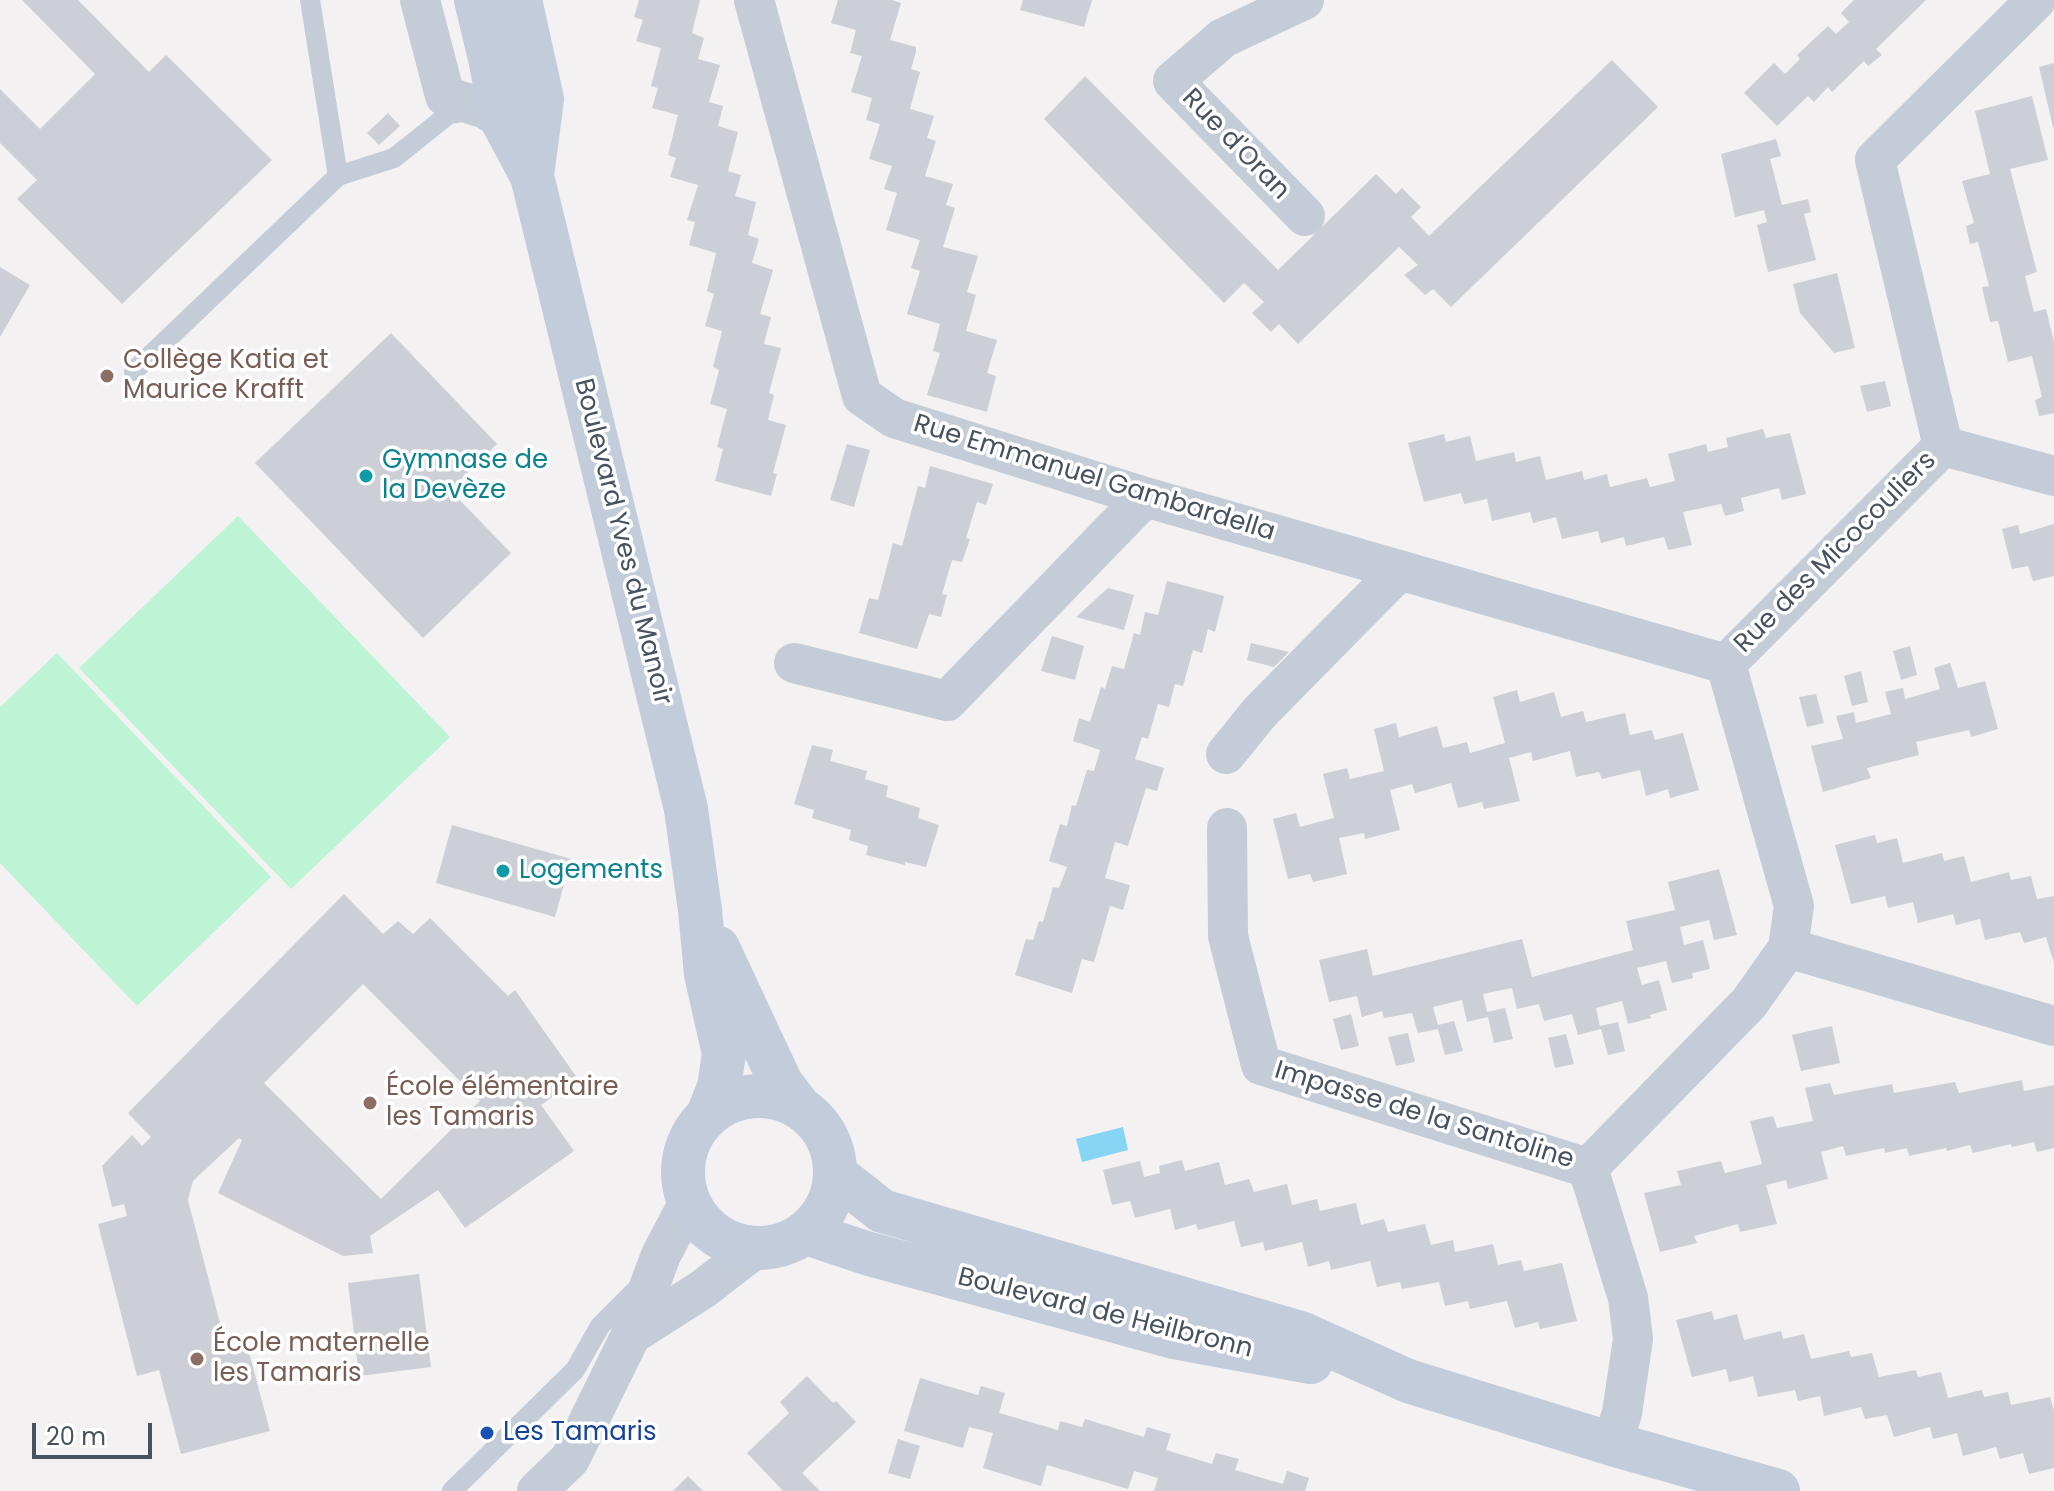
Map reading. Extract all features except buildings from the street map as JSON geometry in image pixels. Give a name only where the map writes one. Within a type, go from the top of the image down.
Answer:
[{"type":"street","points":[[420,0],[445,96],[494,114]]},
{"type":"street","name":"Boulevard Yves du Manoir","points":[[476,0],[490,58],[494,114],[532,176],[686,809],[706,974],[724,1054],[719,1087],[708,1115]]},
{"type":"street","name":"Boulevard Yves du Manoir","points":[[520,0],[542,99],[532,176]]},
{"type":"street","name":"Rue Emmanuel Gambardella","points":[[754,0],[862,396],[894,418],[1145,497],[1726,664]]},
{"type":"street","name":"Rue d'Oran","points":[[1304,0],[1223,38],[1173,81],[1305,216]]},
{"type":"street","points":[[1943,446],[1875,160],[2036,0]]},
{"type":"street","name":"Rue des Micocouliers","points":[[1588,1168],[1749,1003],[1788,948],[1794,906],[1726,664],[1943,446],[2054,476]]},
{"type":"street","points":[[794,663],[947,701],[1145,497]]},
{"type":"street","points":[[1226,754],[1260,712],[1399,571]]},
{"type":"street","name":"Impasse de la Santoline","points":[[1227,828],[1228,936],[1261,1065],[1588,1168]]},
{"type":"street","name":"Boulevard Yves du Manoir","points":[[700,910],[781,1083],[800,1108]]},
{"type":"street","points":[[1788,948],[2054,1026]]},
{"type":"street","points":[[753,1096],[785,1101],[800,1108],[826,1136],[833,1154],[835,1174],[827,1207],[806,1233],[782,1245],[756,1248],[735,1245],[716,1235],[700,1221],[684,1187],[685,1156],[698,1127],[708,1115],[729,1102],[753,1096]]},
{"type":"street","points":[[1588,1168],[1628,1298],[1633,1339],[1622,1413],[1612,1444]]},
{"type":"street","name":"Boulevard de Heilbronn","points":[[835,1174],[882,1211],[1301,1333],[1408,1381]]},
{"type":"street","points":[[537,1491],[570,1459],[631,1335],[661,1255],[689,1202]]},
{"type":"street","name":"Boulevard de Heilbronn","points":[[806,1233],[866,1253],[1174,1337],[1408,1381],[1778,1491]]},
{"type":"street","points":[[631,1335],[703,1289],[756,1248]]},
{"type":"lane","points":[[310,0],[338,176]]},
{"type":"lane","points":[[134,371],[338,176],[394,158],[449,114],[494,114]]},
{"type":"lane","points":[[452,1491],[575,1370],[600,1326],[654,1272]]},
{"type":"green space","points":[[238,516],[450,737],[291,889],[79,668]]},
{"type":"green space","points":[[57,653],[271,877],[137,1006],[0,863],[0,707]]},
{"type":"water","points":[[1123,1127],[1128,1150],[1082,1162],[1076,1139]]},
{"type":"place","name":"Collège Katia et Maurice Krafft","points":[[107,376]]},
{"type":"place","name":"Gymnase de la Devèze","points":[[366,476]]},
{"type":"place","name":"Logements","points":[[503,871]]},
{"type":"place","name":"École élémentaire les Tamaris","points":[[370,1103]]},
{"type":"place","name":"École maternelle les Tamaris","points":[[197,1359]]},
{"type":"place","name":"Les Tamaris","points":[[487,1433]]}]
